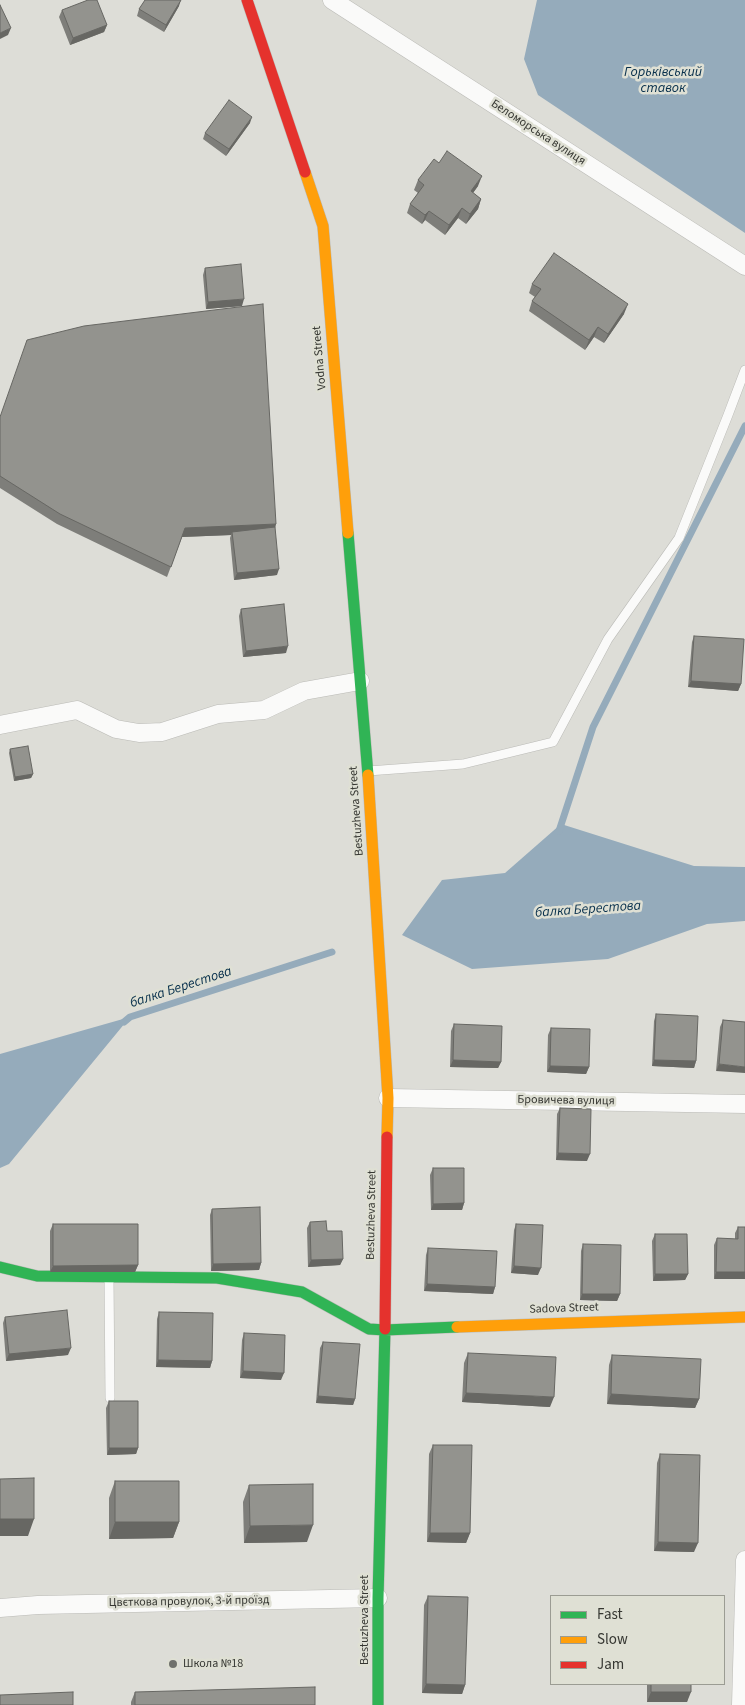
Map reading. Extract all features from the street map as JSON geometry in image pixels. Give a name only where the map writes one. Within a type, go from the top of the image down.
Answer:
[{"type":"street","name":"Vodna Street","points":[[247,0],[323,226],[364,726]]},
{"type":"street","name":"Беломорська вулиця","points":[[332,0],[745,266]]},
{"type":"street","points":[[0,725],[77,710],[116,729],[139,733],[162,732],[218,714],[264,710],[304,691],[360,681]]},
{"type":"street","name":"Bestuzheva Street","points":[[364,726],[388,1098],[385,1330],[378,1598],[378,1705]]},
{"type":"street","name":"Бровичева вулиця","points":[[388,1098],[745,1104]]},
{"type":"street","name":"Sadova Street","points":[[0,1267],[38,1276],[217,1278],[302,1292],[369,1328],[385,1330],[745,1316]]},
{"type":"street","points":[[741,1705],[745,1560]]},
{"type":"street","name":"Цвєткова провулок, 3-й проїзд","points":[[0,1608],[38,1605],[378,1598]]},
{"type":"lane","points":[[368,771],[463,764],[553,742],[608,639],[679,538],[745,370]]},
{"type":"lane","points":[[108,1277],[110,1398]]},
{"type":"water","name":"Горьківський ставок","points":[[537,0],[745,0],[745,233],[538,95],[524,59]]},
{"type":"water","points":[[561,824],[694,866],[745,867],[745,921],[707,924],[608,959],[472,969],[402,935],[442,880],[505,873]]},
{"type":"water","points":[[130,1017],[9,1164],[0,1168],[0,1054]]},
{"type":"building","points":[[88,0],[97,0],[107,25],[73,38],[62,10]]},
{"type":"building","points":[[145,0],[181,0],[166,25],[139,9]]},
{"type":"building","points":[[0,5],[11,28],[0,33]]},
{"type":"building","points":[[229,100],[252,117],[229,149],[205,133]]},
{"type":"building","points":[[447,151],[482,176],[471,191],[481,199],[470,214],[462,208],[449,225],[429,211],[425,215],[410,204],[424,185],[418,180],[434,159],[439,163]]},
{"type":"building","points":[[554,253],[628,304],[608,334],[598,327],[589,340],[532,301],[541,289],[532,284]]},
{"type":"building","points":[[241,264],[244,299],[208,302],[205,268]]},
{"type":"building","points":[[263,304],[276,524],[185,528],[171,567],[60,514],[0,476],[0,417],[27,340],[84,326]]},
{"type":"building","points":[[275,527],[279,569],[237,573],[232,532]]},
{"type":"building","points":[[284,604],[288,646],[246,651],[241,609]]},
{"type":"building","points":[[694,636],[744,639],[741,684],[691,681]]},
{"type":"building","points":[[28,746],[33,774],[15,777],[10,749]]},
{"type":"building","points":[[656,1014],[698,1016],[696,1061],[654,1060]]},
{"type":"building","points":[[723,1020],[745,1022],[745,1067],[719,1064]]},
{"type":"building","points":[[454,1024],[502,1026],[501,1062],[453,1060]]},
{"type":"building","points":[[551,1028],[590,1029],[589,1067],[550,1066]]},
{"type":"building","points":[[560,1108],[591,1109],[590,1154],[558,1153]]},
{"type":"building","points":[[433,1168],[464,1168],[464,1203],[433,1204]]},
{"type":"building","points":[[260,1207],[261,1263],[213,1264],[212,1209]]},
{"type":"building","points":[[326,1221],[327,1231],[342,1231],[343,1259],[311,1260],[310,1222]]},
{"type":"building","points":[[53,1224],[138,1224],[138,1265],[53,1266]]},
{"type":"building","points":[[516,1224],[543,1225],[541,1268],[514,1266]]},
{"type":"building","points":[[738,1227],[745,1227],[745,1272],[716,1272],[717,1238],[738,1239]]},
{"type":"building","points":[[655,1234],[687,1234],[688,1274],[655,1274]]},
{"type":"building","points":[[583,1244],[621,1245],[620,1294],[582,1294]]},
{"type":"building","points":[[428,1248],[497,1251],[495,1287],[427,1284]]},
{"type":"building","points":[[67,1310],[71,1348],[9,1354],[5,1317]]},
{"type":"building","points":[[159,1312],[213,1313],[212,1361],[158,1360]]},
{"type":"building","points":[[244,1333],[285,1335],[284,1373],[243,1371]]},
{"type":"building","points":[[323,1342],[360,1344],[355,1399],[318,1396]]},
{"type":"building","points":[[468,1353],[556,1357],[554,1397],[466,1393]]},
{"type":"building","points":[[612,1355],[701,1359],[699,1399],[611,1394]]},
{"type":"building","points":[[109,1401],[138,1401],[138,1448],[109,1448]]},
{"type":"building","points":[[433,1445],[472,1445],[470,1533],[430,1533]]},
{"type":"building","points":[[660,1454],[700,1455],[698,1543],[658,1542]]},
{"type":"building","points":[[34,1478],[34,1519],[0,1519],[0,1479]]},
{"type":"building","points":[[115,1481],[179,1481],[179,1522],[115,1522]]},
{"type":"building","points":[[313,1484],[313,1525],[250,1526],[249,1485]]},
{"type":"building","points":[[428,1596],[468,1597],[465,1685],[426,1684]]},
{"type":"building","points":[[651,1685],[691,1685],[691,1692],[651,1692]]},
{"type":"building","points":[[315,1687],[315,1705],[135,1705],[135,1692]]},
{"type":"building","points":[[73,1692],[73,1705],[0,1705],[0,1695]]},
{"type":"waterway","points":[[559,831],[593,727],[745,426]]},
{"type":"waterway","name":"балка Берестова","points":[[124,1022],[130,1017],[332,952]]},
{"type":"traffic: fast","points":[[348,533],[368,775]]},
{"type":"traffic: fast","points":[[0,1267],[37,1276],[217,1278],[302,1292],[369,1329],[457,1327]]},
{"type":"traffic: fast","points":[[378,1705],[378,1598],[385,1329]]},
{"type":"traffic: slow","points":[[305,172],[323,226],[348,533]]},
{"type":"traffic: slow","points":[[368,775],[388,1098],[387,1137]]},
{"type":"traffic: slow","points":[[457,1327],[745,1317]]},
{"type":"traffic: jam","points":[[247,0],[305,172]]},
{"type":"traffic: jam","points":[[385,1329],[387,1137]]},
{"type":"place","name":"Школа №18","points":[[173,1664]]}]
